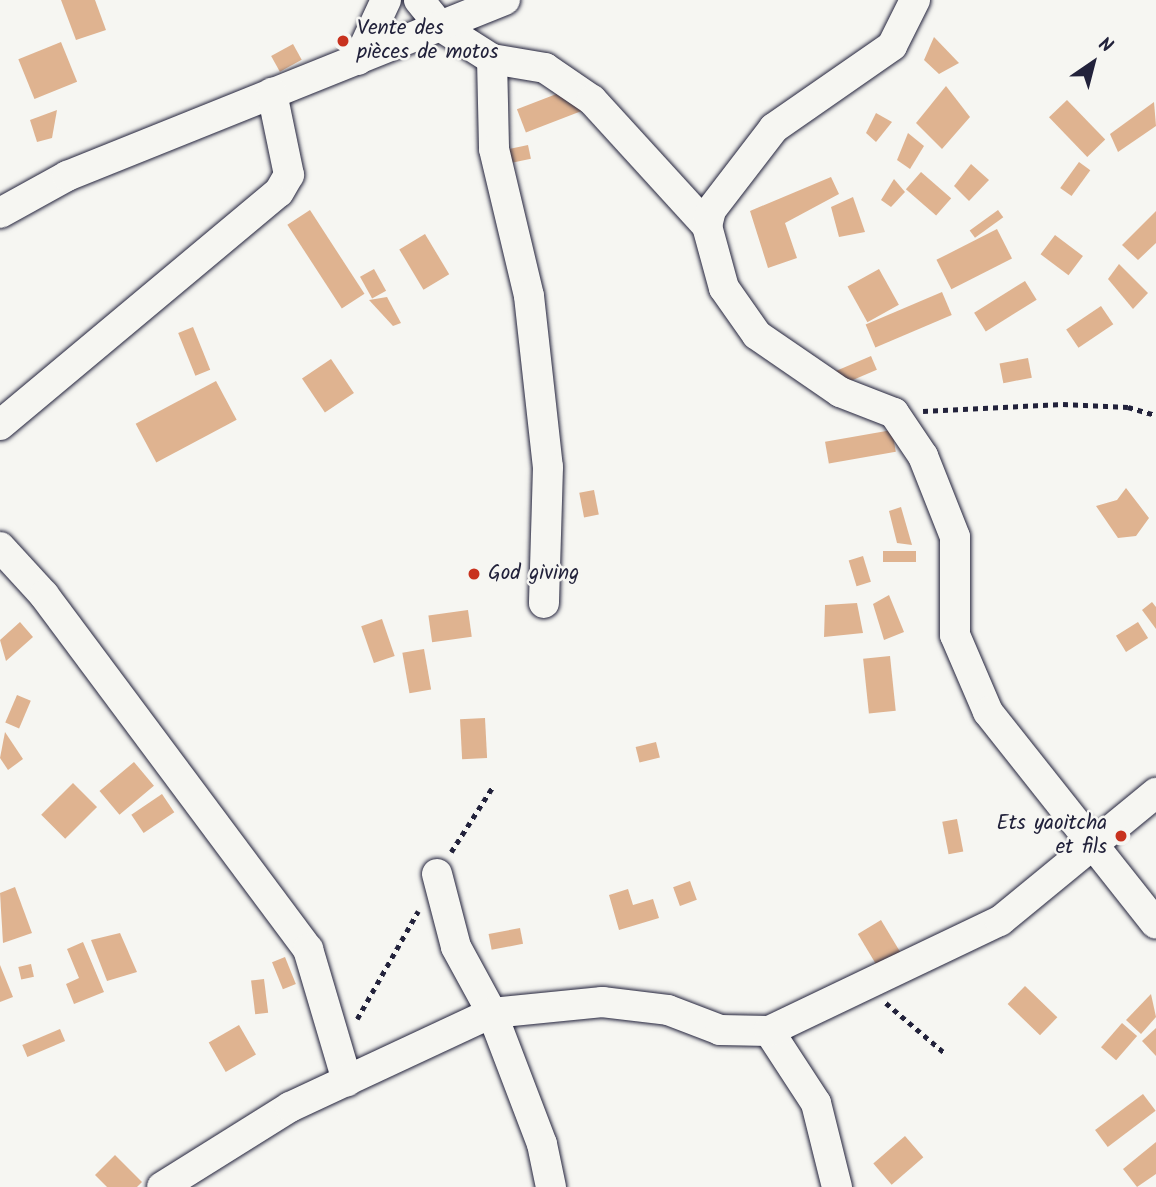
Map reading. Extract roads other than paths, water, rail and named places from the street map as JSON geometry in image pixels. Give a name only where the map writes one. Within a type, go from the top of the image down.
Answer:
[{"type":"street","points":[[358,60],[386,0]]},
{"type":"street","points":[[419,0],[440,26],[492,59],[545,68],[592,100],[707,226],[724,288],[757,335],[840,392],[894,413],[942,492],[959,576],[955,635],[988,712],[1031,775],[1093,841],[1156,924]]},
{"type":"street","points":[[0,213],[67,176],[505,0]]},
{"type":"street","points":[[707,226],[718,200],[774,128],[892,46],[915,0]]},
{"type":"street","points":[[492,59],[494,149],[529,296],[548,467],[544,603]]},
{"type":"street","points":[[0,425],[279,192],[289,175],[272,93]]},
{"type":"street","points":[[0,547],[44,594],[308,949],[347,1081]]},
{"type":"street","points":[[162,1187],[290,1107],[492,1013],[602,1002],[668,1010],[720,1030],[769,1031],[1000,921],[1093,841],[1156,793]]},
{"type":"street","points":[[437,874],[456,947],[492,1013],[542,1144],[551,1187]]},
{"type":"street","points":[[769,1031],[816,1103],[837,1187]]},
{"type":"place","name":"Vente des pièces de motos","points":[[343,41]]},
{"type":"place","name":"God giving","points":[[474,574]]},
{"type":"place","name":"Ets yaoitcha et fils","points":[[1121,836]]}]
